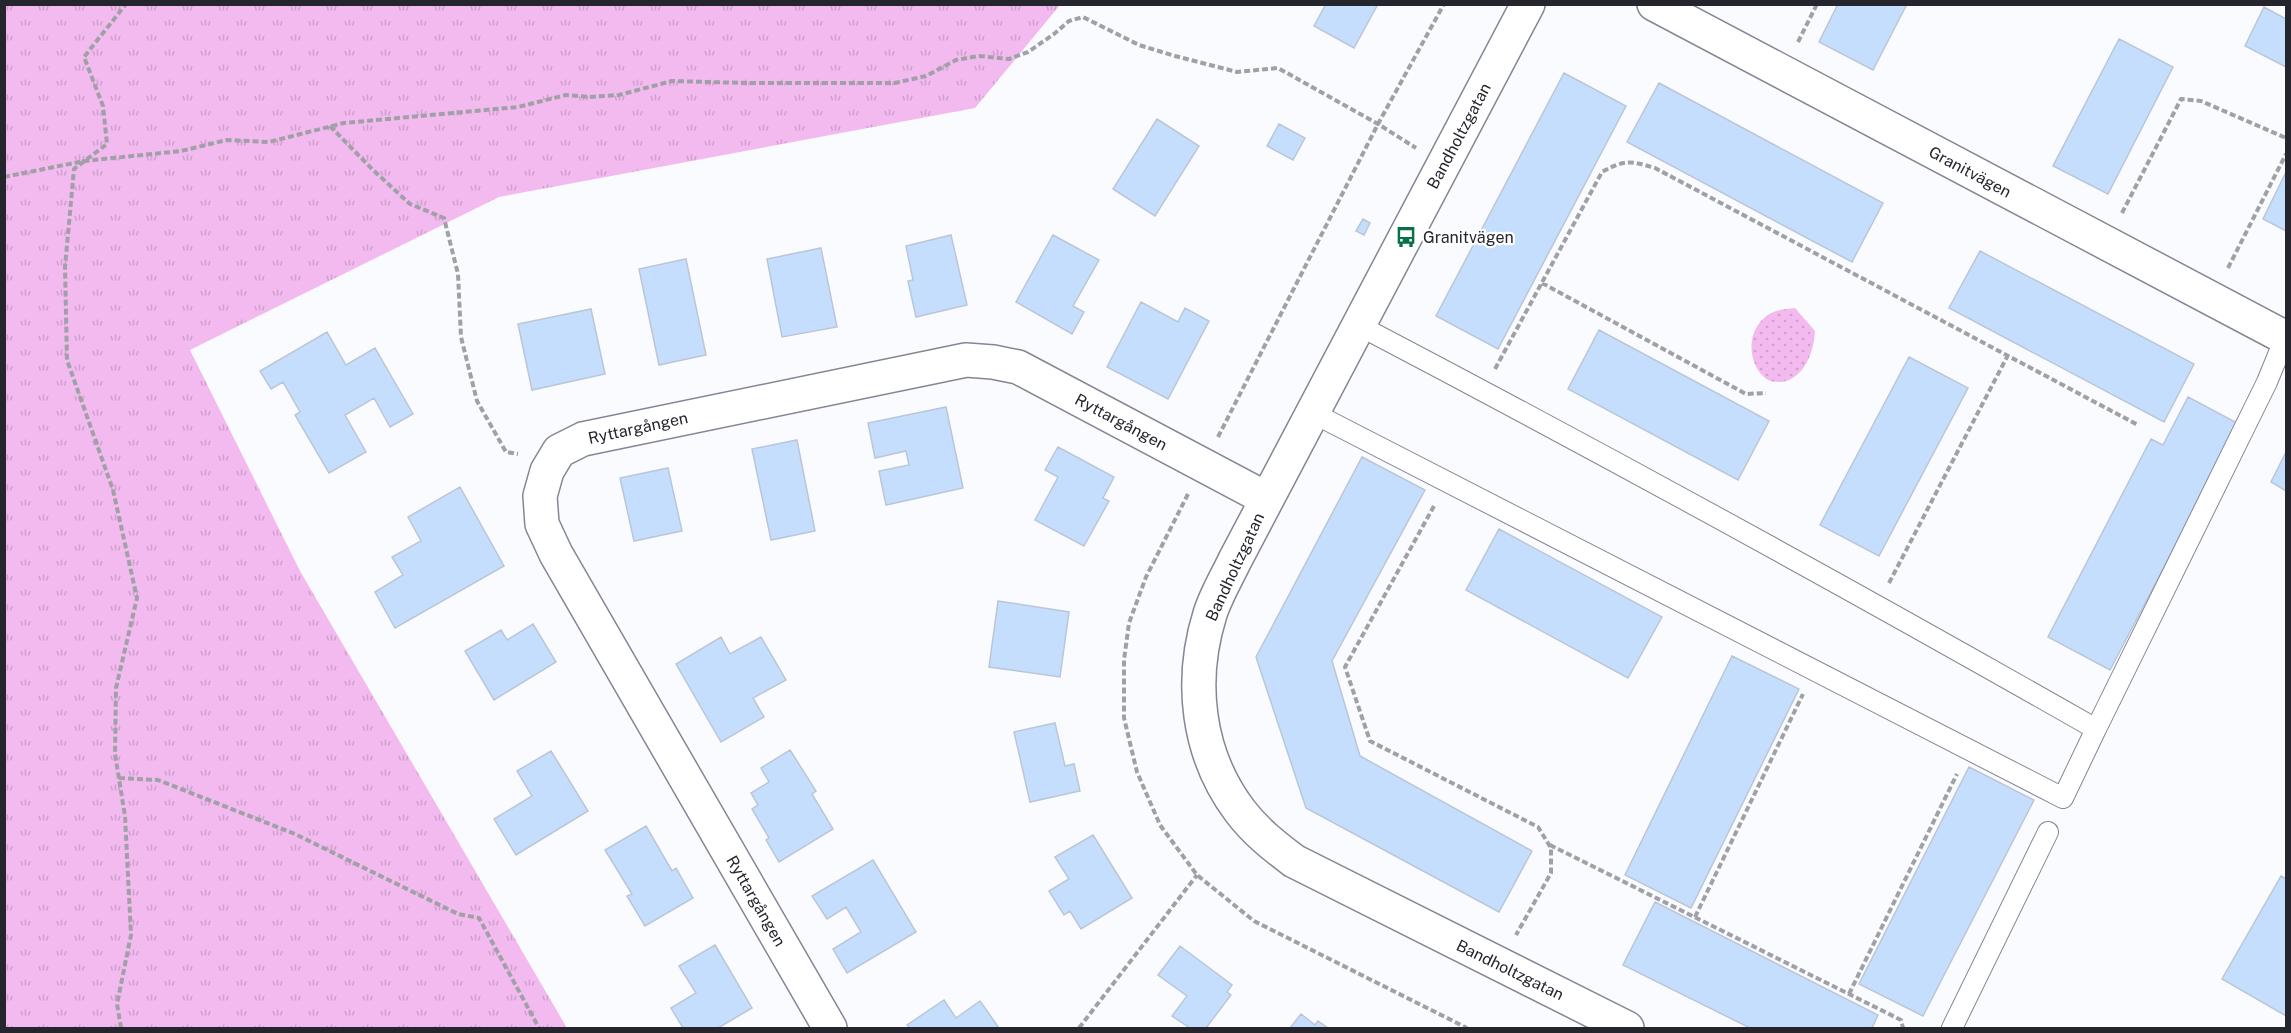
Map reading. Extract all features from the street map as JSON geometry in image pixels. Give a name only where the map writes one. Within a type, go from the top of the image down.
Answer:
[{"type":"street","name":"Bandholtzgatan","points":[[1528,4],[1235,560],[1210,612],[1200,656],[1198,690],[1201,719],[1208,746],[1222,782],[1240,811],[1267,840],[1294,861],[1627,1029]]},
{"type":"street","name":"Granitvägen","points":[[1654,4],[2286,338]]},
{"type":"street","name":"Ryttargången","points":[[830,1029],[556,554],[542,524],[540,496],[547,471],[560,451],[583,439],[966,360],[1018,367],[1267,499]]},
{"type":"lane","points":[[1358,325],[1483,390],[1878,604],[2096,729]]},
{"type":"lane","points":[[1312,412],[2063,798],[2267,382],[2286,338]]},
{"type":"lane","points":[[1952,1029],[2048,832]]},
{"type":"path","points":[[121,1029],[117,1004],[131,934],[125,816],[114,754],[116,688],[136,598],[113,490],[67,360],[66,256],[74,169],[107,144],[103,106],[84,57],[126,4]]},
{"type":"path","points":[[1203,466],[1378,124],[1444,4]]},
{"type":"path","points":[[1783,73],[1816,4]]},
{"type":"path","points":[[4,177],[84,161],[181,151],[227,140],[269,142],[344,123],[518,107],[566,94],[589,97],[619,95],[672,81],[895,83],[926,76],[956,60],[979,56],[1009,59],[1028,52],[1069,21],[1083,16],[1139,45],[1175,56],[1238,72],[1278,68],[1417,148],[1446,162]]},
{"type":"path","points":[[2107,243],[2181,99],[2201,101],[2286,138]]},
{"type":"path","points":[[330,126],[372,170],[410,204],[444,218],[458,274],[461,337],[477,401],[507,452],[555,458]]},
{"type":"path","points":[[2213,299],[2286,154]]},
{"type":"path","points":[[1483,390],[1602,172],[1619,162],[1633,162],[1655,168],[2138,425]]},
{"type":"path","points":[[1542,283],[1746,394],[1766,393]]},
{"type":"path","points":[[1878,604],[2008,355]]},
{"type":"path","points":[[1447,481],[1345,667],[1370,741],[1538,827],[1550,845],[1901,1020],[1903,1029]]},
{"type":"path","points":[[1695,917],[1815,671]]},
{"type":"path","points":[[1848,994],[1969,750]]},
{"type":"path","points":[[119,778],[158,780],[189,792],[295,834],[458,914],[479,918],[539,1029]]},
{"type":"path","points":[[1500,966],[1551,873],[1550,845]]},
{"type":"path","points":[[1079,1029],[1197,875]]},
{"type":"green space","points":[[5,4],[1060,5],[975,108],[499,197],[190,350],[300,571],[567,1028],[5,1028]]},
{"type":"green space","points":[[1795,308],[1815,331],[1813,347],[1807,362],[1797,375],[1782,382],[1770,381],[1764,377],[1754,360],[1752,341],[1755,331],[1767,316],[1778,310]]},
{"type":"building","points":[[1326,4],[1378,4],[1354,48],[1314,26]]},
{"type":"building","points":[[1838,4],[1907,4],[1873,70],[1819,42]]},
{"type":"building","points":[[2264,7],[2286,19],[2286,67],[2245,46]]},
{"type":"building","points":[[2119,39],[2173,67],[2108,194],[2053,166]]},
{"type":"building","points":[[1564,73],[1626,106],[1498,349],[1436,316]]},
{"type":"building","points":[[1659,83],[1883,203],[1852,262],[1627,142]]},
{"type":"building","points":[[1157,119],[1199,146],[1155,216],[1113,189]]},
{"type":"building","points":[[1279,124],[1305,138],[1293,160],[1267,146]]},
{"type":"building","points":[[2286,172],[2286,231],[2263,219]]},
{"type":"building","points":[[1363,219],[1370,223],[1364,235],[1356,231]]},
{"type":"building","points":[[951,235],[967,305],[916,317],[908,281],[913,280],[906,246]]},
{"type":"building","points":[[1053,235],[1099,260],[1073,306],[1084,312],[1072,334],[1016,302]]},
{"type":"building","points":[[821,248],[837,327],[782,337],[767,259]]},
{"type":"building","points":[[1980,251],[2194,364],[2164,422],[1949,308]]},
{"type":"building","points":[[686,259],[706,355],[659,365],[639,269]]},
{"type":"building","points":[[1141,302],[1178,322],[1185,308],[1209,321],[1168,399],[1107,367]]},
{"type":"building","points":[[591,309],[605,374],[532,390],[518,324]]},
{"type":"building","points":[[1599,330],[1769,421],[1738,480],[1568,389]]},
{"type":"building","points":[[327,332],[346,365],[375,348],[413,414],[390,427],[374,398],[345,415],[366,452],[329,473],[295,415],[300,412],[283,382],[271,389],[260,371]]},
{"type":"building","points":[[1909,357],[1968,388],[1879,556],[1820,525]]},
{"type":"building","points":[[2188,397],[2239,424],[2110,670],[2048,637],[2151,439],[2163,445]]},
{"type":"building","points":[[946,407],[963,488],[886,505],[879,471],[909,465],[906,451],[875,458],[868,423]]},
{"type":"building","points":[[797,440],[815,531],[771,540],[752,449]]},
{"type":"building","points":[[1058,447],[1114,477],[1103,498],[1109,501],[1084,546],[1035,520],[1058,477],[1045,470]]},
{"type":"building","points":[[2286,452],[2286,491],[2271,482]]},
{"type":"building","points":[[1362,457],[1425,490],[1332,661],[1360,756],[1532,851],[1499,912],[1306,808],[1256,657]]},
{"type":"building","points":[[668,468],[682,531],[634,541],[620,478]]},
{"type":"building","points":[[460,487],[504,566],[395,628],[375,592],[403,575],[392,557],[421,541],[408,517]]},
{"type":"building","points":[[1499,529],[1662,617],[1628,678],[1466,590]]},
{"type":"building","points":[[998,601],[1069,612],[1060,677],[989,667]]},
{"type":"building","points":[[533,624],[556,662],[494,700],[465,651],[501,630],[507,640]]},
{"type":"building","points":[[721,637],[730,654],[761,637],[786,680],[753,698],[764,717],[721,742],[676,664]]},
{"type":"building","points":[[1732,656],[1799,689],[1691,908],[1625,875]]},
{"type":"building","points":[[1055,723],[1065,766],[1074,764],[1080,791],[1030,802],[1014,732]]},
{"type":"building","points":[[790,750],[816,791],[812,794],[833,829],[779,862],[766,840],[769,838],[752,809],[758,805],[751,793],[769,782],[761,768]]},
{"type":"building","points":[[551,751],[588,811],[516,855],[494,819],[532,796],[517,771]]},
{"type":"building","points":[[1969,767],[2034,800],[1923,1016],[1859,984]]},
{"type":"building","points":[[646,826],[672,871],[676,868],[693,898],[645,926],[627,896],[632,894],[605,850]]},
{"type":"building","points":[[1093,835],[1132,898],[1081,929],[1070,911],[1064,915],[1049,891],[1069,879],[1055,857]]},
{"type":"building","points":[[873,860],[916,932],[847,973],[833,949],[861,932],[846,907],[827,919],[812,896]]},
{"type":"building","points":[[2281,876],[2286,879],[2286,1016],[2222,979]]},
{"type":"building","points":[[1655,902],[1878,1015],[1872,1028],[1750,1028],[1623,965]]},
{"type":"building","points":[[715,945],[752,1008],[718,1028],[683,1028],[671,1008],[696,993],[679,966]]},
{"type":"building","points":[[1180,946],[1232,985],[1227,992],[1231,995],[1206,1028],[1190,1028],[1172,1016],[1187,996],[1158,975]]},
{"type":"building","points":[[944,1000],[956,1018],[980,1001],[999,1028],[910,1028],[907,1025]]},
{"type":"building","points":[[1301,1014],[1315,1025],[1318,1021],[1328,1028],[1290,1028]]},
{"type":"place","name":"Granitvägen","points":[[1406,237]]}]
